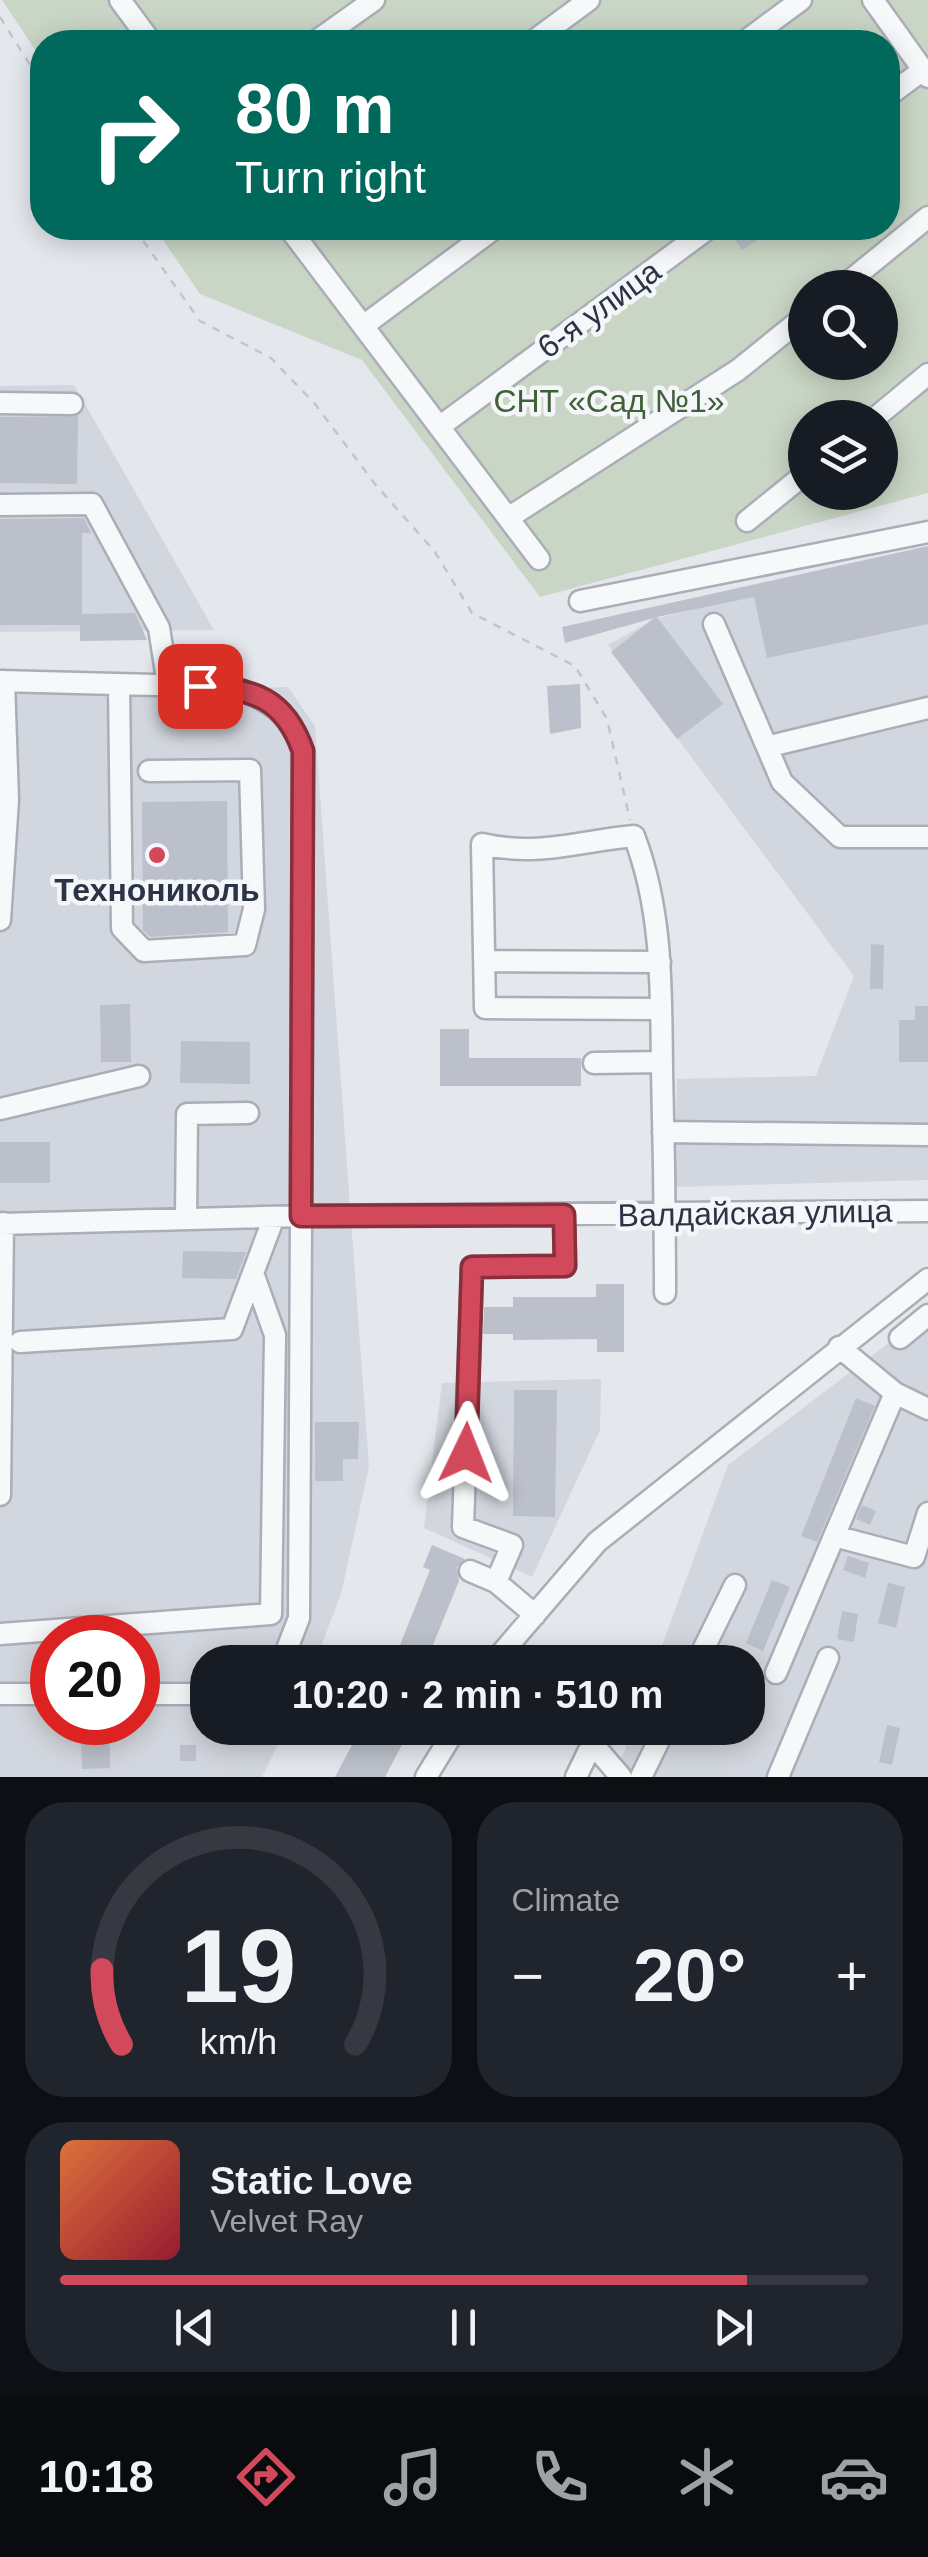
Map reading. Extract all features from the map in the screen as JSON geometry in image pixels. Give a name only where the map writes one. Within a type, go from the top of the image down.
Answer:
[{"type":"street","points":[[333,30],[374,0]]},
{"type":"street","points":[[548,30],[589,0]]},
{"type":"street","points":[[760,30],[801,0]]},
{"type":"street","points":[[873,0],[894,30]]},
{"type":"street","points":[[130,3],[145,30]]},
{"type":"street","points":[[900,38],[925,74],[900,89]]},
{"type":"street","points":[[863,270],[928,218]]},
{"type":"street","points":[[297,240],[539,558]]},
{"type":"street","points":[[363,326],[479,240]]},
{"type":"street","name":"6-я улица","points":[[440,427],[694,240]]},
{"type":"street","points":[[508,518],[738,370],[788,330]]},
{"type":"street","points":[[897,400],[928,374]]},
{"type":"street","points":[[0,403],[72,404]]},
{"type":"street","points":[[747,521],[788,488]]},
{"type":"street","points":[[0,505],[92,504],[159,628],[168,685]]},
{"type":"street","points":[[580,601],[928,532]]},
{"type":"street","points":[[714,624],[770,746],[782,782],[840,837],[928,837]]},
{"type":"street","points":[[0,920],[8,800],[2,681],[233,687],[266,699],[293,722],[303,751],[301,1216],[299,1618],[289,1645]]},
{"type":"street","points":[[118,684],[122,928],[144,951],[246,944],[254,909],[250,770],[150,771]]},
{"type":"street","points":[[770,746],[928,708]]},
{"type":"street","points":[[661,1009],[485,1008],[482,844],[542,852],[588,840],[634,836],[650,878],[660,962],[664,1132],[666,1293]]},
{"type":"street","points":[[485,961],[660,962]]},
{"type":"street","points":[[594,1063],[662,1062]]},
{"type":"street","points":[[0,1110],[139,1076]]},
{"type":"street","points":[[186,1219],[187,1114],[248,1112]]},
{"type":"street","points":[[664,1132],[928,1135]]},
{"type":"street","name":"Валдайская улица","points":[[1,1224],[301,1216],[928,1211]]},
{"type":"street","points":[[496,1582],[512,1546],[463,1528],[472,1267],[565,1266],[564,1215]]},
{"type":"street","points":[[20,1342],[232,1329],[274,1217]]},
{"type":"street","points":[[0,1495],[1,1224]]},
{"type":"street","points":[[0,1634],[271,1614],[276,1335],[252,1273]]},
{"type":"street","points":[[509,1645],[597,1542],[928,1279]]},
{"type":"street","points":[[900,1338],[928,1315]]},
{"type":"street","points":[[839,1346],[895,1393],[928,1409]]},
{"type":"street","points":[[776,1673],[895,1393]]},
{"type":"street","points":[[834,1536],[914,1557],[928,1514]]},
{"type":"street","points":[[470,1571],[496,1582],[535,1615]]},
{"type":"street","points":[[706,1645],[735,1586]]},
{"type":"street","points":[[778,1777],[828,1658]]},
{"type":"street","points":[[0,1694],[30,1694]]},
{"type":"street","points":[[160,1694],[190,1694]]},
{"type":"street","points":[[426,1777],[446,1745]]},
{"type":"street","points":[[641,1777],[657,1745]]},
{"type":"street","points":[[576,1777],[591,1746],[621,1777]]},
{"type":"path","points":[[0,17],[30,65]]},
{"type":"path","points":[[143,240],[200,321],[271,358],[315,404],[375,484],[435,552],[472,613],[575,666],[606,719],[634,836]]},
{"type":"shaded area","points":[[74,385],[214,630],[0,632],[0,386]]},
{"type":"shaded area","points":[[928,551],[928,1180],[674,1187],[677,1079],[816,1076],[854,976],[608,645],[655,619]]},
{"type":"shaded area","points":[[288,687],[315,726],[369,1467],[341,1594],[322,1645],[190,1645],[190,1745],[278,1745],[262,1777],[0,1777],[0,693]]},
{"type":"shaded area","points":[[928,1313],[928,1777],[615,1777],[627,1745],[765,1745],[765,1645],[662,1645],[728,1465]]},
{"type":"shaded area","points":[[601,1379],[600,1430],[532,1577],[424,1528],[442,1383]]},
{"type":"green space","name":"СНТ «Сад №1»","points":[[2,0],[928,0],[928,493],[898,501],[898,400],[788,400],[788,510],[865,510],[540,597],[362,360],[200,294],[163,240],[900,240],[900,30],[30,30],[30,42]]},
{"type":"building","points":[[736,240],[758,240],[742,250]]},
{"type":"building","points":[[78,416],[77,484],[0,483],[0,417]]},
{"type":"building","points":[[84,518],[91,533],[82,533],[82,614],[135,613],[147,640],[80,641],[80,625],[0,625],[0,519]]},
{"type":"building","points":[[928,546],[928,624],[767,658],[754,597],[657,617],[723,704],[677,739],[611,652],[654,618],[565,643],[562,627]]},
{"type":"building","points":[[580,684],[581,728],[550,734],[547,686]]},
{"type":"building","points":[[227,801],[228,932],[150,937],[143,930],[142,802]]},
{"type":"building","points":[[871,944],[884,945],[883,989],[870,989]]},
{"type":"building","points":[[130,1004],[131,1062],[101,1062],[100,1005]]},
{"type":"building","points":[[915,1006],[928,1006],[928,1062],[899,1062],[899,1020],[915,1020]]},
{"type":"building","points":[[440,1029],[469,1029],[469,1058],[581,1058],[581,1086],[440,1086]]},
{"type":"building","points":[[181,1041],[250,1042],[250,1084],[180,1083]]},
{"type":"building","points":[[0,1142],[50,1142],[50,1183],[0,1183]]},
{"type":"building","points":[[183,1251],[246,1252],[236,1279],[182,1278]]},
{"type":"building","points":[[596,1284],[624,1284],[624,1352],[597,1352],[597,1339],[513,1340],[513,1334],[483,1334],[484,1307],[513,1307],[513,1297],[596,1297]]},
{"type":"building","points":[[514,1390],[557,1390],[555,1517],[513,1516]]},
{"type":"building","points":[[856,1398],[875,1406],[817,1542],[801,1536]]},
{"type":"building","points":[[315,1422],[359,1422],[358,1459],[343,1459],[343,1481],[315,1481]]},
{"type":"building","points":[[862,1505],[876,1511],[870,1525],[856,1519]]},
{"type":"building","points":[[432,1545],[465,1559],[457,1567],[459,1581],[433,1645],[400,1645],[430,1570],[423,1567]]},
{"type":"building","points":[[848,1556],[869,1563],[865,1578],[843,1570]]},
{"type":"building","points":[[772,1580],[790,1587],[765,1646],[746,1643]]},
{"type":"building","points":[[888,1583],[905,1587],[896,1628],[878,1623]]},
{"type":"building","points":[[842,1611],[858,1614],[854,1642],[837,1639]]},
{"type":"building","points":[[887,1725],[900,1728],[892,1765],[879,1762]]},
{"type":"building","points":[[81,1745],[110,1745],[110,1768],[82,1769]]},
{"type":"building","points":[[180,1745],[196,1745],[196,1761],[180,1761]]},
{"type":"building","points":[[352,1745],[402,1745],[385,1777],[335,1777]]},
{"type":"place","name":"Технониколь","points":[[157,855]]},
{"type":"route","points":[[200,686],[233,687],[266,699],[293,722],[303,751],[301,1216],[564,1215],[565,1266],[472,1267],[466,1453]]}]
